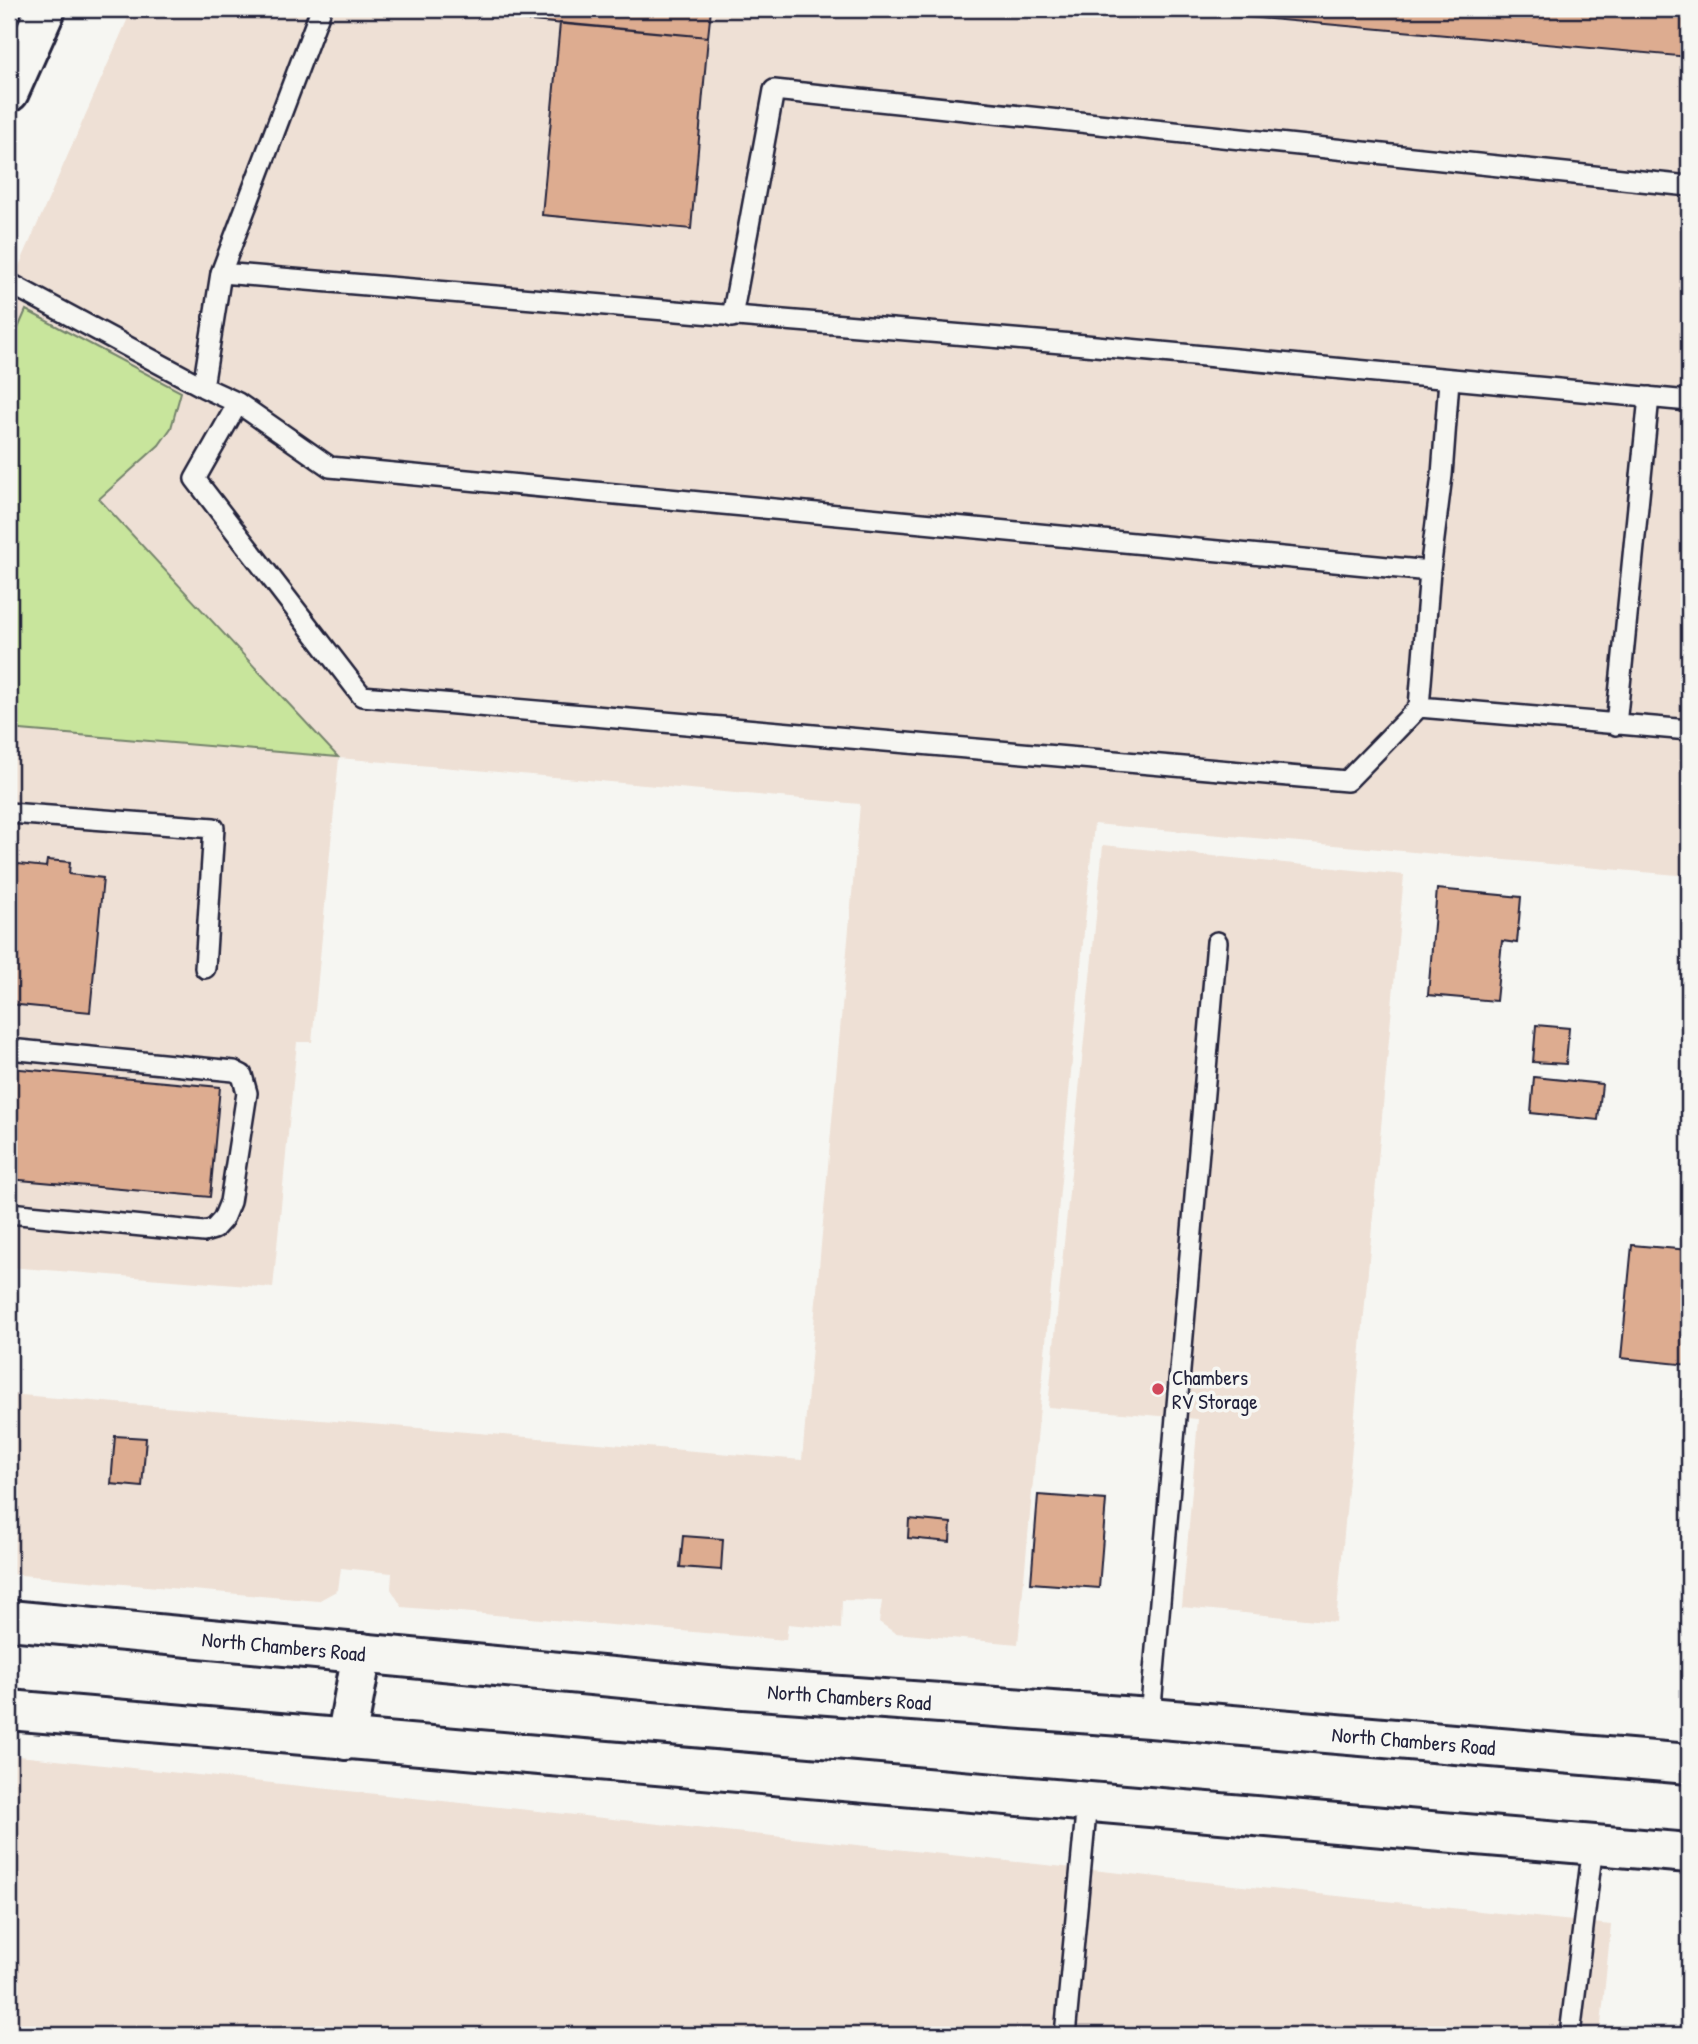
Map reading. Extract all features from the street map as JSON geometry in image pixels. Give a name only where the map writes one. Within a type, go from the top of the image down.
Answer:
[{"type":"main road","points":[[9,92],[46,9]]},
{"type":"main road","name":"North Chambers Road","points":[[9,1620],[729,1688],[1150,1718],[1689,1764]]},
{"type":"main road","points":[[346,1740],[362,1653]]},
{"type":"main road","points":[[9,1710],[1689,1853]]},
{"type":"lane","points":[[203,387],[221,273],[321,9]]},
{"type":"lane","points":[[732,317],[774,90],[1689,186]]},
{"type":"lane","points":[[221,273],[1085,345],[1689,401]]},
{"type":"lane","points":[[9,283],[237,403],[330,467],[1430,571]]},
{"type":"lane","points":[[237,403],[195,479],[362,696],[1347,781],[1419,707],[1449,380]]},
{"type":"lane","points":[[1616,724],[1649,397]]},
{"type":"lane","points":[[1419,707],[1689,730]]},
{"type":"lane","points":[[9,813],[214,828],[205,968]]},
{"type":"lane","points":[[1150,1718],[1217,942]]},
{"type":"lane","points":[[9,1049],[234,1071],[242,1074],[247,1093],[230,1202],[223,1219],[214,1229],[204,1232],[9,1213]]},
{"type":"lane","points":[[1065,2035],[1087,1802]]},
{"type":"lane","points":[[1570,2035],[1593,1845]]},
{"type":"shaded area","points":[[132,9],[1689,9],[1689,876],[1094,824],[1018,1644],[895,1633],[879,1622],[882,1601],[842,1600],[841,1629],[788,1624],[786,1640],[402,1607],[391,1589],[392,1573],[341,1568],[338,1590],[318,1601],[9,1574],[9,1394],[802,1460],[860,804],[339,758],[312,1042],[297,1042],[273,1288],[9,1267],[9,289]]},
{"type":"shaded area","points":[[1103,845],[1404,875],[1336,1622],[1182,1607],[1198,1419],[1048,1407]]},
{"type":"shaded area","points":[[9,1755],[1611,1925],[1600,2035],[9,2035]]},
{"type":"green space","points":[[26,310],[181,392],[171,428],[159,445],[99,499],[338,757],[9,729],[9,349]]},
{"type":"building","points":[[522,9],[711,9],[708,37],[521,20]]},
{"type":"building","points":[[1160,9],[1689,9],[1689,57]]},
{"type":"building","points":[[560,23],[708,37],[691,229],[542,215]]},
{"type":"building","points":[[47,860],[70,862],[69,874],[103,878],[90,1012],[9,1004],[9,863],[46,867]]},
{"type":"building","points":[[1437,889],[1521,897],[1517,943],[1502,941],[1496,1001],[1428,995]]},
{"type":"building","points":[[1536,1025],[1569,1028],[1566,1064],[1533,1062]]},
{"type":"building","points":[[9,1068],[220,1087],[210,1197],[9,1179]]},
{"type":"building","points":[[1534,1077],[1602,1084],[1598,1120],[1531,1113]]},
{"type":"building","points":[[1632,1245],[1689,1250],[1689,1365],[1621,1358]]},
{"type":"building","points":[[115,1436],[146,1438],[142,1487],[111,1484]]},
{"type":"building","points":[[1038,1495],[1106,1500],[1099,1588],[1031,1583]]},
{"type":"building","points":[[909,1519],[951,1523],[950,1542],[908,1538]]},
{"type":"building","points":[[683,1536],[723,1539],[721,1570],[680,1567]]},
{"type":"place","name":"Chambers RV Storage","points":[[1158,1389]]}]
